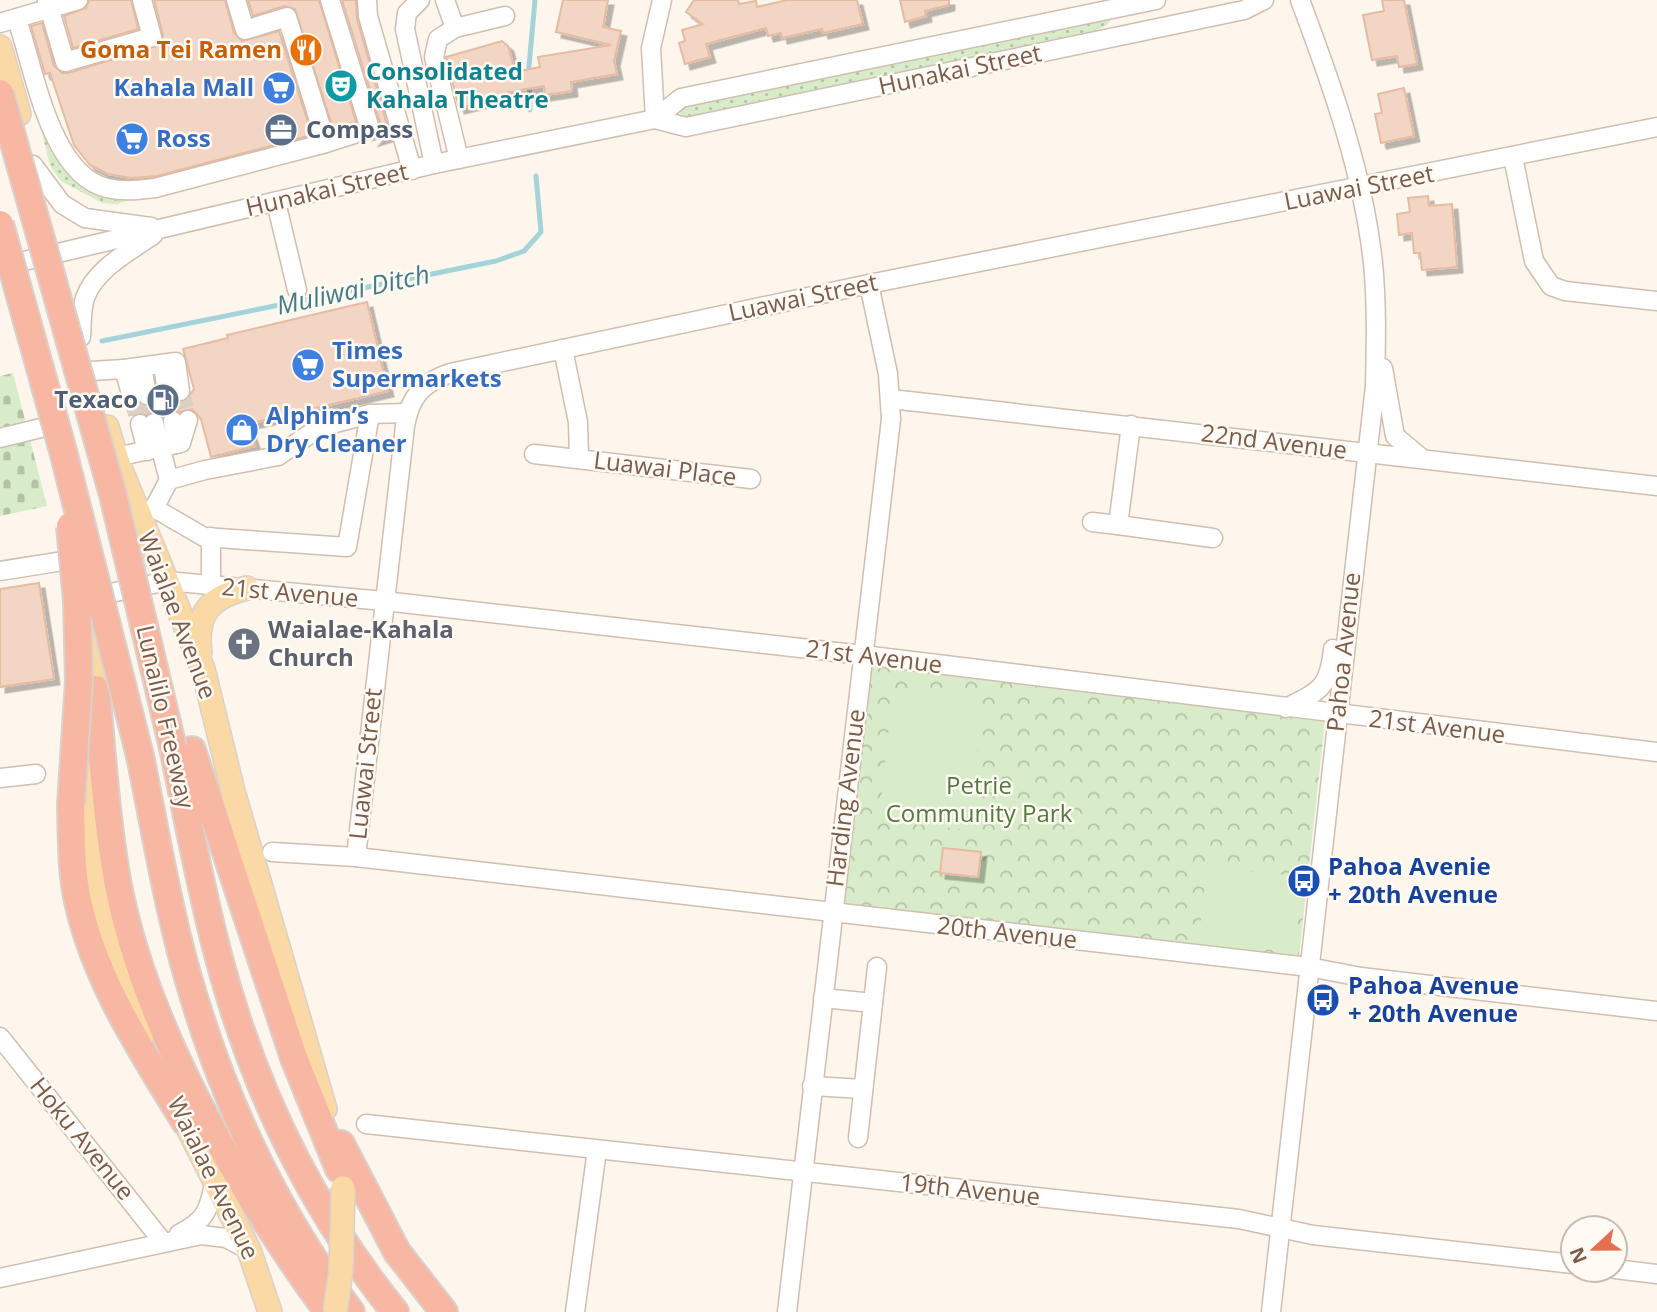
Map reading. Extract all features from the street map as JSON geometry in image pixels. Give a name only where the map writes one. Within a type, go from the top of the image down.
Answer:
[{"type":"highway","name":"Lunalilo Freeway","points":[[0,93],[183,749],[220,962],[249,1054],[289,1146],[312,1190],[365,1272],[395,1312]]},
{"type":"highway","name":"Lunalilo Freeway","points":[[0,224],[64,452],[140,756],[183,960],[216,1067],[258,1163],[282,1208],[351,1312]]},
{"type":"highway","points":[[64,452],[77,601],[79,681],[71,805],[74,878],[87,934],[133,1035],[185,1122]]},
{"type":"highway","points":[[96,689],[117,881],[151,996],[192,1091],[292,1263],[328,1312]]},
{"type":"highway","points":[[183,749],[285,1034],[341,1178]]},
{"type":"highway","points":[[328,1118],[397,1252],[444,1312]]},
{"type":"main road","name":"Waialae Avenue","points":[[0,47],[56,253],[116,457],[146,512],[167,581],[203,669],[233,791],[328,1118],[341,1178],[344,1218],[335,1312]]},
{"type":"main road","name":"Waialae Avenue","points":[[0,268],[92,597],[96,689],[90,822],[98,886],[108,930],[130,1002],[185,1122],[249,1250],[270,1312]]},
{"type":"main road","points":[[203,669],[198,634],[201,620],[219,599],[247,588]]},
{"type":"street","points":[[0,23],[48,4],[78,0]]},
{"type":"street","points":[[48,4],[65,62],[152,37],[142,0]]},
{"type":"street","points":[[236,0],[245,30],[288,17],[326,143]]},
{"type":"street","points":[[20,29],[54,135],[68,161],[104,187],[131,191],[155,188],[370,129],[330,0]]},
{"type":"street","points":[[368,0],[368,16],[412,170]]},
{"type":"street","points":[[420,0],[407,13],[405,29],[434,164]]},
{"type":"street","points":[[445,0],[455,28]]},
{"type":"street","points":[[655,119],[651,48],[662,0]]},
{"type":"street","name":"Hunakai Street","points":[[655,119],[681,98],[1156,0]]},
{"type":"street","name":"Hunakai Street","points":[[0,268],[434,164],[655,119],[686,127],[1231,13],[1265,0]]},
{"type":"street","name":"Pahoa Avenue","points":[[1271,1312],[1375,386],[1376,316],[1372,261],[1360,188],[1335,97],[1300,0]]},
{"type":"street","points":[[459,159],[434,57],[438,39],[455,28],[505,16]]},
{"type":"street","name":"Luawai Street","points":[[356,858],[407,413],[418,390],[438,377],[869,284],[1657,127]]},
{"type":"street","points":[[1513,157],[1534,261],[1551,286],[1565,291],[1657,301]]},
{"type":"street","points":[[33,165],[62,204],[85,218],[162,229]]},
{"type":"street","points":[[276,202],[297,290]]},
{"type":"street","points":[[81,337],[84,300],[91,286],[108,266],[162,229]]},
{"type":"street","name":"Harding Avenue","points":[[787,1312],[891,399],[869,284]]},
{"type":"street","points":[[1376,316],[1395,436],[1423,459]]},
{"type":"street","name":"Luawai Place","points":[[563,349],[578,422],[579,459]]},
{"type":"street","points":[[91,371],[176,362],[173,392]]},
{"type":"street","points":[[133,368],[139,396]]},
{"type":"street","name":"22nd Avenue","points":[[891,399],[1657,486]]},
{"type":"street","points":[[370,414],[347,547],[204,537],[146,512],[169,480],[278,456],[320,427],[370,414],[407,413]]},
{"type":"street","points":[[116,457],[181,443],[180,420]]},
{"type":"street","points":[[147,424],[160,448],[169,480]]},
{"type":"street","points":[[1118,526],[1131,425]]},
{"type":"street","points":[[0,438],[45,427]]},
{"type":"street","name":"Luawai Place","points":[[534,454],[751,480]]},
{"type":"street","points":[[1092,522],[1213,538]]},
{"type":"street","points":[[212,537],[212,586]]},
{"type":"street","points":[[0,570],[82,558]]},
{"type":"street","name":"21st Avenue","points":[[92,597],[167,581],[384,601],[863,655],[1657,752]]},
{"type":"street","points":[[1286,708],[1313,694],[1329,679],[1335,629],[1351,593]]},
{"type":"street","points":[[0,778],[36,774]]},
{"type":"street","name":"20th Avenue","points":[[272,852],[356,858],[1309,967],[1361,976],[1657,1011]]},
{"type":"street","points":[[858,1138],[877,967]]},
{"type":"street","points":[[822,999],[873,1003]]},
{"type":"street","name":"Hoku Avenue","points":[[0,1037],[163,1242]]},
{"type":"street","points":[[812,1086],[863,1089]]},
{"type":"street","name":"19th Avenue","points":[[366,1124],[1239,1219],[1313,1235],[1559,1262]]},
{"type":"street","points":[[575,1312],[597,1150]]},
{"type":"street","points":[[163,1242],[199,1224],[209,1206],[215,1180]]},
{"type":"street","points":[[0,1278],[201,1235],[226,1238],[249,1250]]},
{"type":"street","points":[[1629,1270],[1657,1273]]},
{"type":"green space","points":[[1113,16],[1107,25],[1092,33],[687,117],[680,114],[678,109],[684,105]]},
{"type":"green space","points":[[38,116],[50,149],[65,169],[132,199],[117,204],[102,203],[61,181],[50,166]]},
{"type":"green space","points":[[13,373],[47,506],[0,516],[0,376]]},
{"type":"green space","name":"Petrie Community Park","points":[[871,664],[1325,722],[1299,956],[842,907]]},
{"type":"green space","points":[[893,689],[982,698],[969,830],[879,820]]},
{"type":"green space","points":[[1207,866],[1301,877],[1294,953],[1199,940]]},
{"type":"building","points":[[89,0],[131,0],[138,29],[73,48],[64,16],[86,8]]},
{"type":"building","points":[[154,0],[225,0],[234,33],[242,41],[279,31],[312,135],[157,176],[131,178],[108,174],[90,165],[74,145],[50,73],[45,74],[31,26],[42,23],[54,66],[62,73],[68,73],[160,45],[163,35]]},
{"type":"building","points":[[248,0],[319,0],[356,122],[333,129],[295,9],[284,6],[253,16]]},
{"type":"building","points":[[342,0],[356,0],[357,19],[390,135],[374,140],[381,132],[381,126]]},
{"type":"building","points":[[563,0],[608,0],[603,27],[621,31],[614,61],[617,74],[571,82],[572,91],[545,95],[544,86],[504,93],[505,97],[459,108],[446,57],[502,41],[508,46],[515,72],[540,67],[538,57],[611,45],[556,32]]},
{"type":"building","points":[[694,0],[738,0],[739,4],[756,1],[757,7],[787,0],[857,0],[863,24],[782,38],[781,33],[768,36],[766,28],[706,44],[710,57],[685,64],[679,43],[685,41],[682,30],[703,24],[686,12]]},
{"type":"building","points":[[900,0],[949,0],[949,5],[925,11],[926,16],[905,22]]},
{"type":"building","points":[[1382,0],[1404,0],[1417,64],[1399,67],[1397,56],[1372,60],[1363,15],[1384,11]]},
{"type":"building","points":[[1404,88],[1414,136],[1381,143],[1375,114],[1382,113],[1378,94]]},
{"type":"building","points":[[1428,196],[1429,206],[1452,204],[1457,267],[1422,270],[1420,253],[1414,253],[1412,233],[1399,235],[1397,214],[1410,212],[1408,198]]},
{"type":"building","name":"Times Supermarkets","points":[[367,302],[388,391],[248,424],[255,446],[211,457],[201,419],[192,409],[180,412],[171,410],[163,416],[156,412],[133,415],[132,408],[141,404],[150,406],[158,399],[168,404],[187,399],[194,389],[183,349],[228,338],[227,335]]},
{"type":"building","points":[[39,583],[54,679],[0,687],[0,589]]},
{"type":"building","points":[[943,848],[981,852],[978,877],[940,873]]},
{"type":"waterway","name":"Muliwai Ditch","points":[[530,110],[529,66],[535,0]]},
{"type":"waterway","name":"Muliwai Ditch","points":[[102,341],[496,261],[524,251],[541,232],[536,176]]},
{"type":"tunnel","points":[[180,391],[188,420]]},
{"type":"tunnel","points":[[167,393],[173,421]]},
{"type":"tunnel","points":[[147,395],[154,423]]},
{"type":"tunnel","points":[[132,397],[140,424]]},
{"type":"place","name":"Goma Tei Ramen","points":[[306,50]]},
{"type":"place","name":"Consolidated Kahala Theatre","points":[[341,86]]},
{"type":"place","name":"Kahala Mall","points":[[279,88]]},
{"type":"place","name":"Compass","points":[[281,130]]},
{"type":"place","name":"Ross","points":[[132,139]]},
{"type":"place","name":"Times Supermarkets","points":[[308,365]]},
{"type":"place","name":"Texaco","points":[[163,400]]},
{"type":"place","name":"Alphim’s Dry Cleaner","points":[[242,430]]},
{"type":"place","name":"Waialae-Kahala Church","points":[[244,644]]},
{"type":"place","name":"Pahoa Avenie + 20th Avenue","points":[[1304,881]]},
{"type":"place","name":"Pahoa Avenue + 20th Avenue","points":[[1323,1000]]}]
